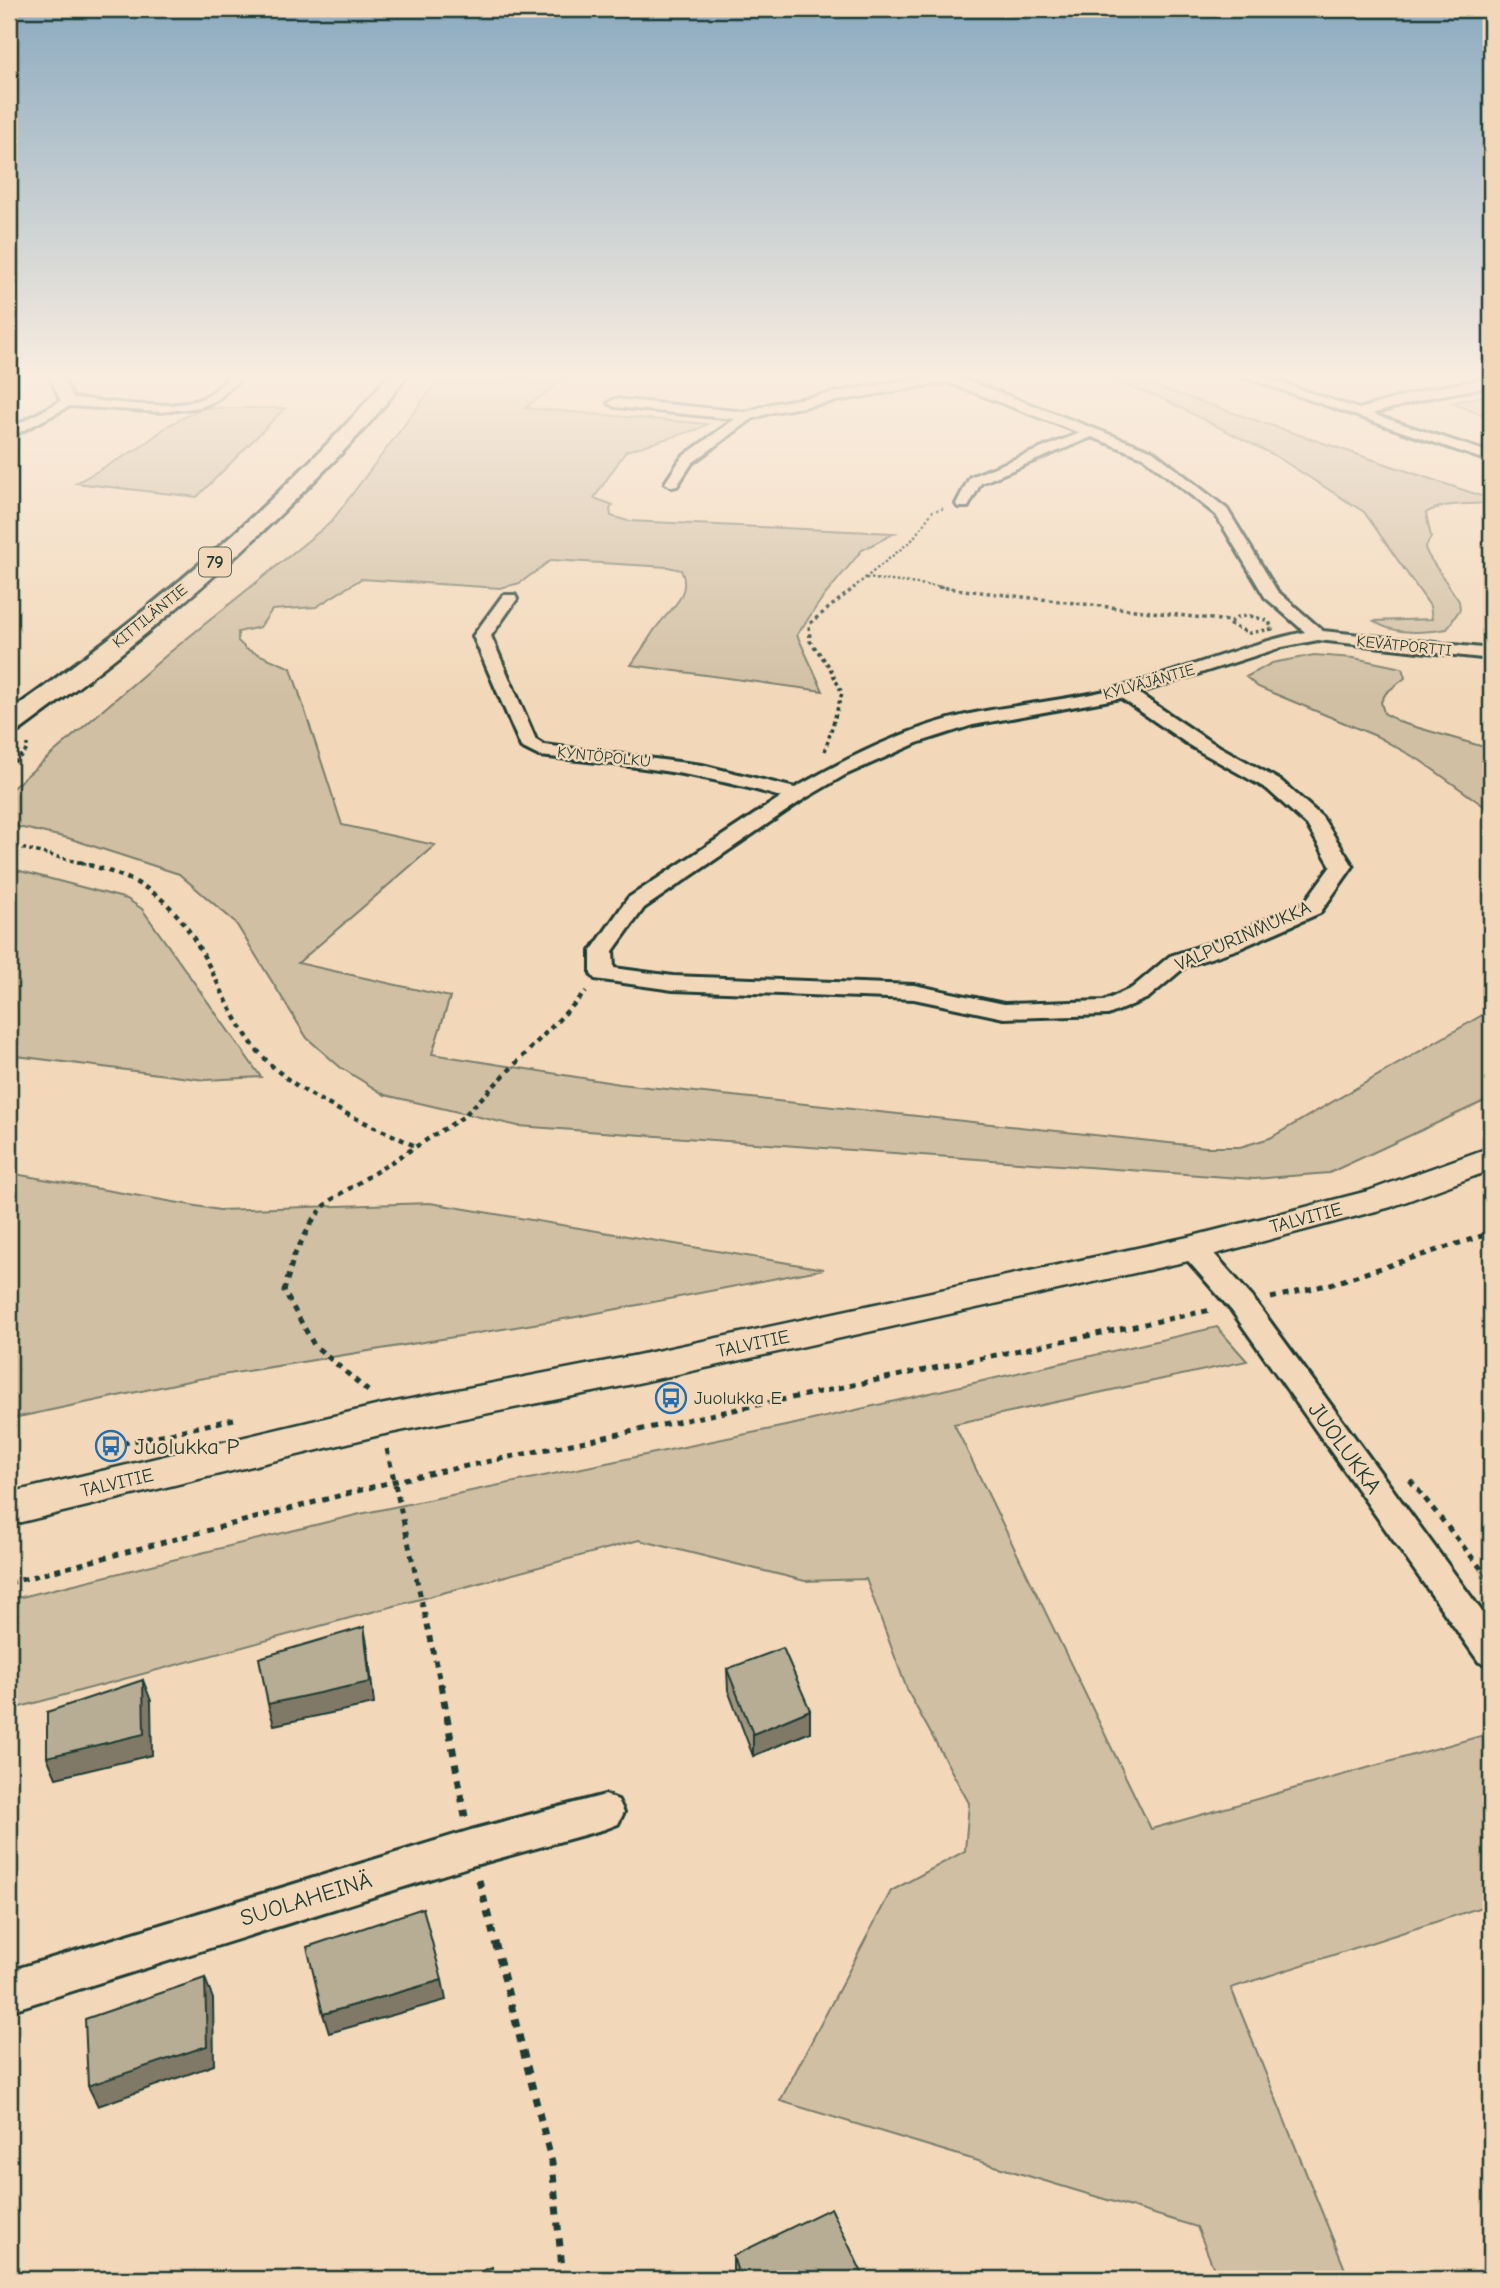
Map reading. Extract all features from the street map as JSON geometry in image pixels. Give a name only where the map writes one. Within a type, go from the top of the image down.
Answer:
[{"type":"main road","name":"KITTILÄNTIE","points":[[9,725],[97,659],[237,543],[299,482]]},
{"type":"street","points":[[963,504],[974,482]]},
{"type":"street","points":[[1183,482],[1222,512],[1271,594],[1318,635]]},
{"type":"street","name":"KYNTÖPOLKU","points":[[509,599],[482,636],[528,743],[539,750],[666,763],[749,779],[797,795]]},
{"type":"street","name":"KEVÄTPORTTI","points":[[1318,635],[1491,654]]},
{"type":"street","name":"KYLVÄJÄNTIE","points":[[603,974],[602,951],[636,903],[797,795],[838,771],[910,738],[971,720],[1124,692],[1278,643],[1318,635]]},
{"type":"street","name":"VALPURINMUKKA","points":[[603,974],[673,983],[914,992],[1004,1011],[1108,1008],[1140,993],[1178,961],[1230,944],[1312,908],[1342,866],[1315,821],[1274,785],[1199,743],[1124,692]]},
{"type":"street","name":"TALVITIE","points":[[9,1509],[380,1420],[633,1370],[1193,1248],[1379,1199],[1491,1158]]},
{"type":"street","name":"JUOLUKKA","points":[[1193,1248],[1242,1304],[1491,1651]]},
{"type":"street","name":"SUOLAHEINÄ","points":[[9,1991],[471,1848],[605,1812]]},
{"type":"path","points":[[838,771],[820,766],[842,693],[829,666],[810,641],[809,624],[912,540],[933,511],[963,504]]},
{"type":"path","points":[[866,578],[1229,621],[1250,616],[1269,621],[1273,627],[1262,633],[1248,633],[1235,629],[1229,621]]},
{"type":"path","points":[[9,767],[27,750],[27,743]]},
{"type":"path","points":[[9,845],[98,869],[131,880],[152,892],[172,911],[190,935],[231,1014],[267,1062],[315,1095],[415,1146]]},
{"type":"path","points":[[563,2279],[552,2163],[471,1848],[439,1676],[380,1420],[368,1390],[314,1345],[284,1291],[293,1256],[310,1223],[328,1202],[463,1117],[603,974]]},
{"type":"path","points":[[9,1583],[395,1481],[1331,1284],[1491,1233]]},
{"type":"shaded area","points":[[78,482],[212,482],[197,497],[76,483]]},
{"type":"shaded area","points":[[361,482],[605,482],[594,498],[613,505],[610,509],[611,516],[628,521],[895,533],[862,550],[821,600],[797,635],[823,691],[631,665],[681,596],[684,579],[681,570],[668,567],[551,560],[520,583],[500,588],[361,579],[316,607],[272,610],[260,627],[238,632],[238,641],[246,649],[291,668],[342,825],[435,845],[298,963],[450,997],[432,1054],[620,1084],[1206,1147],[1240,1147],[1270,1138],[1491,1010],[1491,1098],[1329,1173],[1254,1179],[518,1126],[385,1095],[340,1067],[307,1038],[235,922],[179,874],[68,838],[9,825],[9,791],[169,653],[331,522]]},
{"type":"shaded area","points":[[1316,482],[1439,482],[1491,497],[1491,502],[1450,505],[1426,513],[1431,537],[1425,548],[1459,601],[1460,609],[1447,629],[1400,631],[1381,626],[1374,621],[1432,619],[1430,606],[1364,512]]},
{"type":"shaded area","points":[[1314,655],[1354,658],[1402,668],[1405,678],[1386,693],[1381,702],[1384,713],[1402,723],[1491,749],[1491,811],[1421,761],[1376,736],[1258,687],[1246,677],[1272,663]]},
{"type":"shaded area","points":[[9,868],[127,899],[142,909],[261,1077],[205,1080],[9,1055]]},
{"type":"shaded area","points":[[9,1173],[219,1210],[430,1203],[824,1269],[576,1317],[198,1379],[9,1419]]},
{"type":"shaded area","points":[[1217,1327],[1247,1361],[954,1424],[1151,1829],[1491,1733],[1491,1904],[1231,1988],[1349,2279],[1218,2279],[1197,2227],[780,2101],[891,1891],[965,1851],[969,1803],[908,1692],[866,1579],[805,1581],[639,1540],[9,1710],[9,1600],[360,1514],[795,1424]]},
{"type":"building","points":[[364,1627],[370,1682],[268,1704],[259,1658]]},
{"type":"building","points":[[783,1648],[810,1710],[753,1734],[727,1669]]},
{"type":"building","points":[[143,1680],[144,1734],[47,1757],[47,1712]]},
{"type":"building","points":[[423,1908],[442,1980],[323,2014],[307,1947]]},
{"type":"building","points":[[205,1978],[207,2046],[88,2086],[85,2019]]},
{"type":"building","points":[[831,2208],[865,2279],[740,2279],[733,2256]]},
{"type":"building","points":[[492,2267],[495,2279],[464,2279]]},
{"type":"place","name":"Juolukka E","points":[[671,1398]]},
{"type":"place","name":"Juolukka P","points":[[111,1446]]}]
